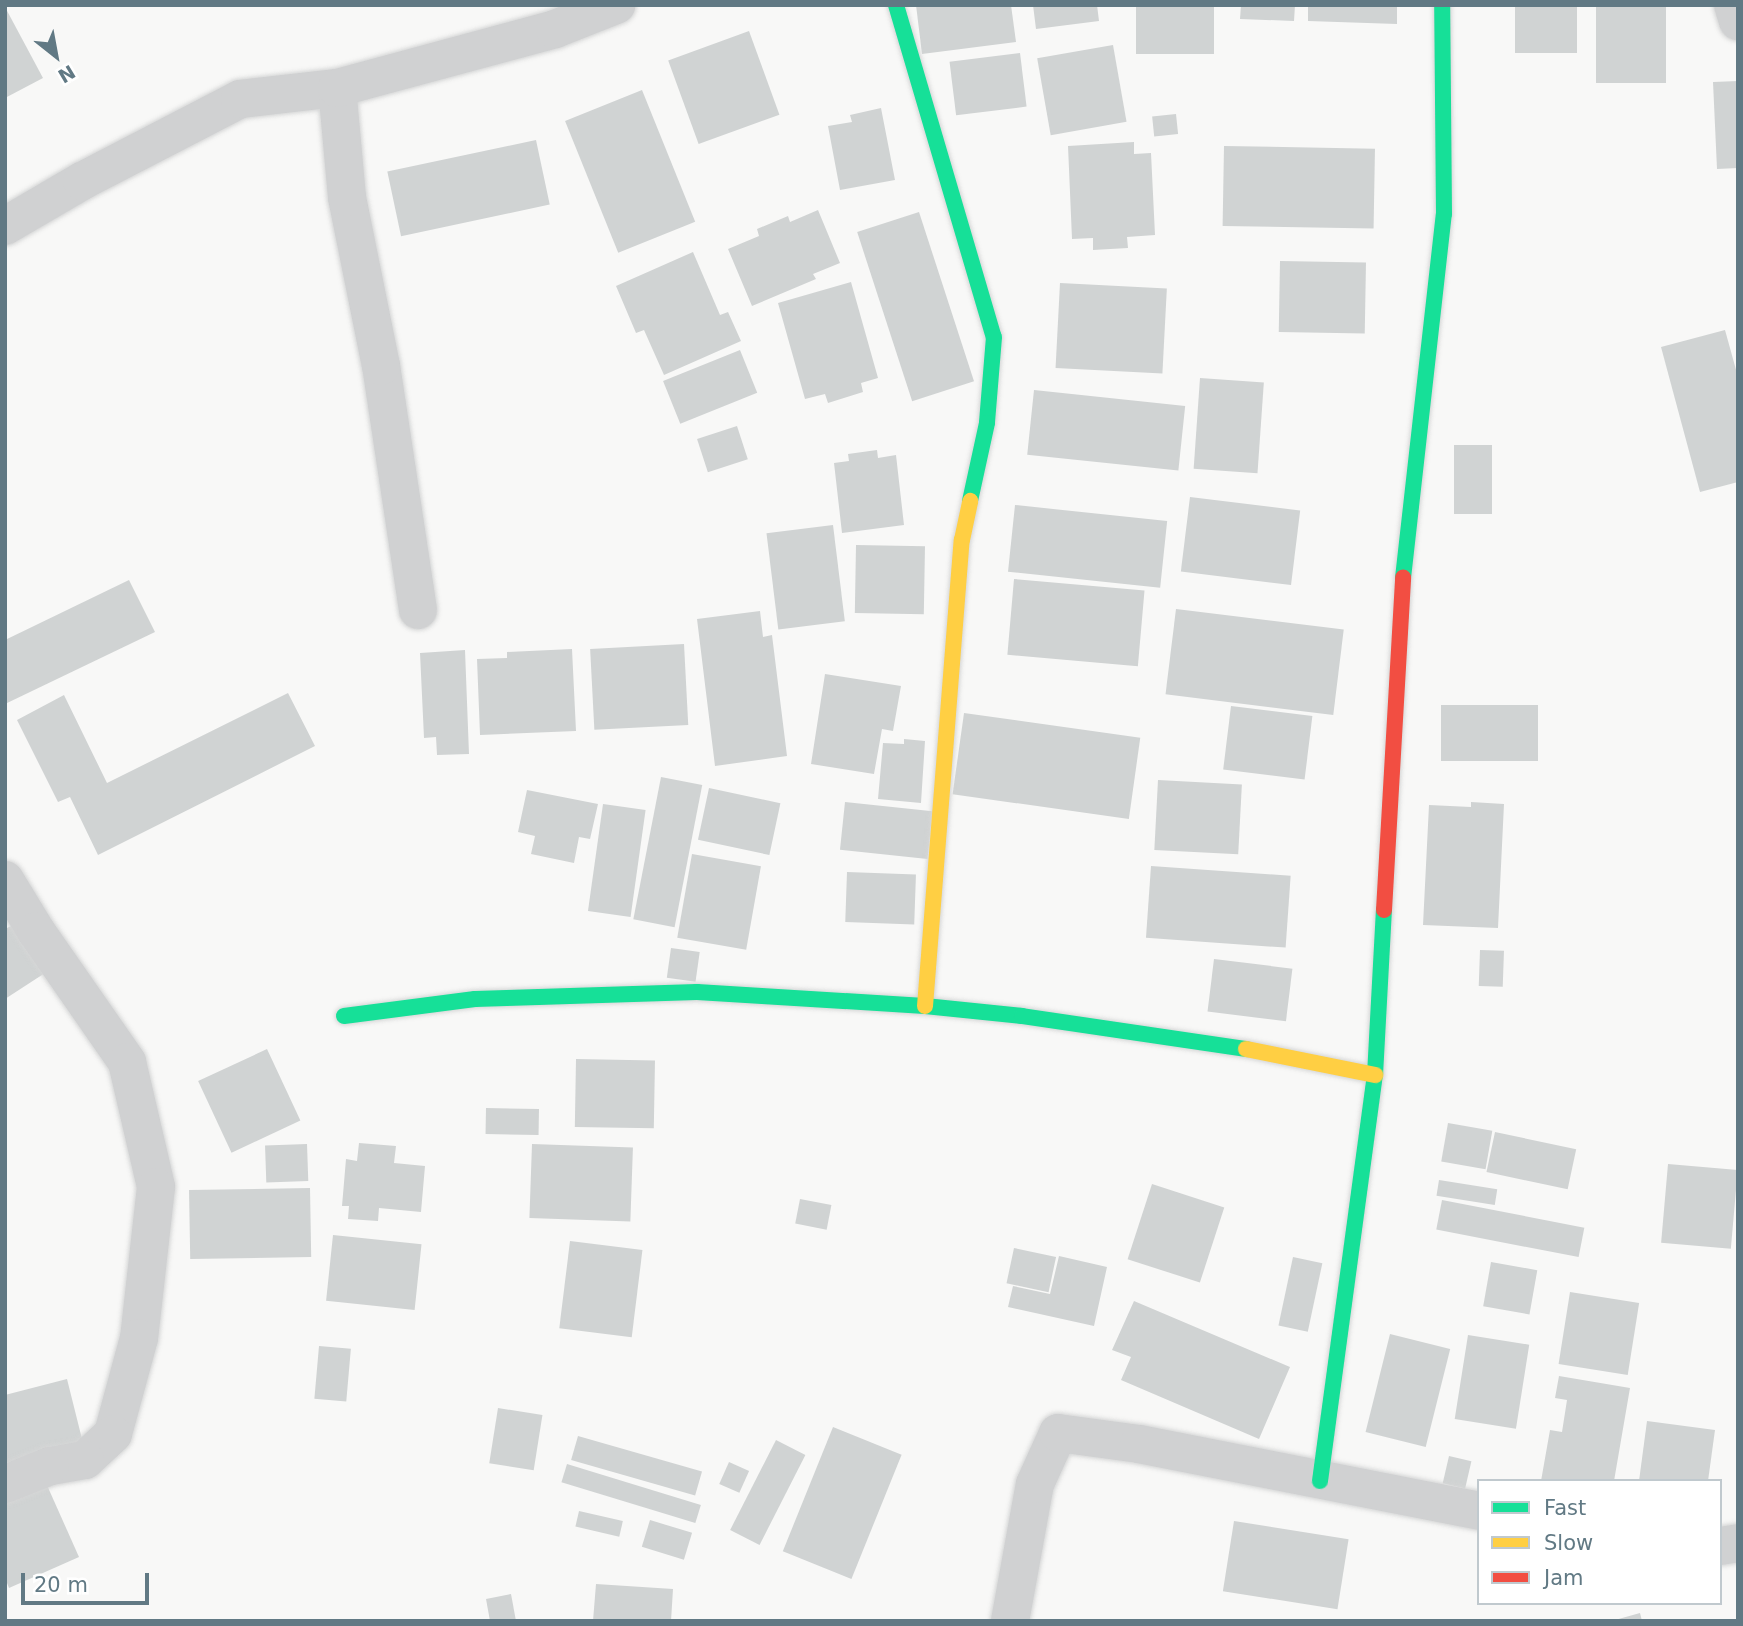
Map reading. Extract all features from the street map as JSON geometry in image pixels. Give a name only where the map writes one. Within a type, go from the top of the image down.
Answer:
[{"type":"street","points":[[5,226],[82,181],[240,99],[337,88],[555,29],[616,5]]},
{"type":"street","points":[[896,5],[994,337],[988,423],[962,540],[925,1006]]},
{"type":"street","points":[[1320,1481],[1375,1075],[1399,615],[1444,214],[1442,5]]},
{"type":"street","points":[[1732,5],[1738,21]]},
{"type":"street","points":[[337,88],[347,197],[381,366],[418,610]]},
{"type":"street","points":[[5,880],[36,931],[127,1062],[156,1187],[139,1338],[113,1434],[85,1460],[50,1466],[5,1484]]},
{"type":"street","points":[[344,1016],[475,999],[697,992],[925,1006],[1218,1043],[1375,1075]]},
{"type":"street","points":[[1010,1621],[1035,1484],[1058,1433],[1139,1444],[1477,1511]]},
{"type":"building","points":[[916,5],[1011,5],[1016,42],[922,54]]},
{"type":"building","points":[[1033,5],[1097,5],[1099,21],[1036,29]]},
{"type":"building","points":[[1136,5],[1214,5],[1214,54],[1136,54]]},
{"type":"building","points":[[1241,5],[1295,5],[1294,21],[1240,19]]},
{"type":"building","points":[[1308,5],[1397,5],[1397,24],[1308,21]]},
{"type":"building","points":[[1515,5],[1577,5],[1577,53],[1515,53]]},
{"type":"building","points":[[1596,5],[1666,5],[1666,83],[1596,83]]},
{"type":"building","points":[[5,7],[43,78],[5,98]]},
{"type":"building","points":[[749,31],[779,115],[699,144],[668,60]]},
{"type":"building","points":[[1113,45],[1127,122],[1051,135],[1037,58]]},
{"type":"building","points":[[1020,53],[1027,107],[956,115],[950,62]]},
{"type":"building","points":[[1738,81],[1738,168],[1717,169],[1713,82]]},
{"type":"building","points":[[642,90],[695,222],[618,253],[565,121]]},
{"type":"building","points":[[881,108],[895,180],[840,190],[828,126],[852,122],[850,115]]},
{"type":"building","points":[[1176,114],[1178,134],[1154,136],[1152,117]]},
{"type":"building","points":[[536,140],[550,205],[401,236],[387,172]]},
{"type":"building","points":[[1134,142],[1134,154],[1151,153],[1155,235],[1127,237],[1128,248],[1093,250],[1093,238],[1072,239],[1068,146]]},
{"type":"building","points":[[1224,146],[1375,149],[1374,229],[1223,226]]},
{"type":"building","points":[[818,210],[840,263],[813,274],[816,279],[752,306],[728,249],[759,236],[757,229],[788,216],[790,222]]},
{"type":"building","points":[[919,212],[974,381],[912,401],[857,232]]},
{"type":"building","points":[[693,252],[720,315],[728,312],[741,341],[664,375],[644,330],[636,333],[616,286]]},
{"type":"building","points":[[1280,261],[1366,263],[1365,333],[1279,332]]},
{"type":"building","points":[[851,282],[878,378],[861,383],[863,392],[828,403],[825,394],[805,399],[778,303]]},
{"type":"building","points":[[1060,283],[1167,289],[1162,373],[1056,368]]},
{"type":"building","points":[[1725,330],[1738,377],[1738,482],[1700,492],[1661,347]]},
{"type":"building","points":[[740,350],[757,393],[680,424],[663,381]]},
{"type":"building","points":[[1200,378],[1264,382],[1257,473],[1194,469]]},
{"type":"building","points":[[1034,390],[1185,406],[1178,471],[1027,455]]},
{"type":"building","points":[[737,426],[748,459],[708,472],[697,439]]},
{"type":"building","points":[[1454,445],[1492,445],[1492,514],[1454,514]]},
{"type":"building","points":[[877,450],[878,458],[896,455],[904,525],[842,533],[834,463],[849,461],[848,454]]},
{"type":"building","points":[[1190,497],[1300,511],[1291,585],[1181,571]]},
{"type":"building","points":[[1015,505],[1167,521],[1160,588],[1008,572]]},
{"type":"building","points":[[833,525],[845,621],[778,629],[766,533]]},
{"type":"building","points":[[856,545],[925,546],[924,614],[855,613]]},
{"type":"building","points":[[1014,579],[1145,590],[1138,666],[1007,655]]},
{"type":"building","points":[[129,580],[155,632],[5,704],[5,640]]},
{"type":"building","points":[[1176,609],[1344,630],[1333,715],[1166,694]]},
{"type":"building","points":[[760,611],[763,637],[772,635],[787,756],[715,766],[697,619]]},
{"type":"building","points":[[684,644],[688,725],[594,730],[590,649]]},
{"type":"building","points":[[572,649],[576,731],[480,735],[477,659],[507,658],[507,652]]},
{"type":"building","points":[[465,650],[469,754],[437,755],[436,737],[424,738],[420,653]]},
{"type":"building","points":[[825,674],[901,686],[893,731],[882,729],[874,774],[811,764]]},
{"type":"building","points":[[288,693],[315,746],[98,855],[70,797],[58,802],[17,720],[64,695],[107,783]]},
{"type":"building","points":[[1441,705],[1538,705],[1538,761],[1441,761]]},
{"type":"building","points":[[1231,706],[1312,716],[1305,780],[1223,770]]},
{"type":"building","points":[[964,713],[1140,738],[1129,819],[953,794]]},
{"type":"building","points":[[904,739],[925,741],[921,803],[878,799],[883,743],[904,744]]},
{"type":"building","points":[[661,777],[702,785],[675,927],[633,919]]},
{"type":"building","points":[[1158,780],[1242,784],[1238,854],[1154,850]]},
{"type":"building","points":[[709,788],[780,803],[769,855],[698,840]]},
{"type":"building","points":[[527,790],[598,804],[590,839],[579,837],[574,863],[531,854],[535,836],[518,832]]},
{"type":"building","points":[[845,802],[933,811],[928,859],[840,850]]},
{"type":"building","points":[[1471,802],[1504,804],[1498,928],[1423,925],[1429,805],[1471,807]]},
{"type":"building","points":[[603,804],[646,810],[631,917],[588,911]]},
{"type":"building","points":[[692,854],[761,866],[746,950],[677,938]]},
{"type":"building","points":[[1151,866],[1291,876],[1286,948],[1146,938]]},
{"type":"building","points":[[847,872],[916,874],[914,924],[845,922]]},
{"type":"building","points":[[13,925],[45,973],[5,999],[5,929]]},
{"type":"building","points":[[671,948],[700,952],[696,982],[667,978]]},
{"type":"building","points":[[1480,950],[1504,951],[1503,987],[1479,986]]},
{"type":"building","points":[[1214,959],[1292,969],[1286,1021],[1208,1012]]},
{"type":"building","points":[[267,1049],[300,1121],[232,1153],[198,1081]]},
{"type":"building","points":[[576,1059],[655,1060],[654,1128],[575,1127]]},
{"type":"building","points":[[486,1108],[539,1109],[539,1135],[486,1134]]},
{"type":"building","points":[[1448,1123],[1492,1131],[1486,1169],[1441,1161]]},
{"type":"building","points":[[1495,1132],[1576,1149],[1568,1189],[1486,1172]]},
{"type":"building","points":[[359,1143],[396,1146],[394,1163],[425,1166],[421,1212],[379,1208],[378,1221],[348,1219],[349,1206],[342,1206],[346,1159],[357,1161]]},
{"type":"building","points":[[307,1144],[308,1181],[266,1182],[265,1145]]},
{"type":"building","points":[[532,1144],[633,1148],[630,1221],[529,1218]]},
{"type":"building","points":[[1668,1164],[1738,1170],[1731,1249],[1661,1243]]},
{"type":"building","points":[[1439,1180],[1497,1189],[1495,1205],[1436,1196]]},
{"type":"building","points":[[1152,1184],[1224,1207],[1200,1283],[1128,1259]]},
{"type":"building","points":[[310,1188],[311,1257],[190,1259],[189,1190]]},
{"type":"building","points":[[800,1199],[831,1205],[827,1230],[795,1224]]},
{"type":"building","points":[[1442,1200],[1584,1228],[1579,1257],[1436,1229]]},
{"type":"building","points":[[333,1235],[422,1244],[415,1310],[326,1301]]},
{"type":"building","points":[[570,1241],[642,1250],[632,1337],[559,1328]]},
{"type":"building","points":[[1014,1248],[1056,1257],[1049,1292],[1007,1283]]},
{"type":"building","points":[[1059,1256],[1107,1267],[1094,1326],[1008,1307],[1013,1286],[1050,1294]]},
{"type":"building","points":[[1293,1257],[1322,1263],[1308,1332],[1278,1325]]},
{"type":"building","points":[[1491,1262],[1537,1270],[1529,1314],[1483,1306]]},
{"type":"building","points":[[1570,1292],[1639,1303],[1628,1375],[1559,1364]]},
{"type":"building","points":[[1134,1301],[1290,1367],[1259,1439],[1121,1380],[1131,1357],[1112,1350]]},
{"type":"building","points":[[1390,1334],[1450,1349],[1426,1447],[1366,1432]]},
{"type":"building","points":[[1468,1335],[1529,1345],[1516,1429],[1455,1419]]},
{"type":"building","points":[[319,1346],[351,1349],[346,1402],[314,1399]]},
{"type":"building","points":[[1559,1376],[1630,1388],[1614,1479],[1541,1479],[1550,1430],[1562,1432],[1567,1400],[1555,1398]]},
{"type":"building","points":[[67,1379],[83,1443],[5,1463],[5,1395]]},
{"type":"building","points":[[498,1408],[542,1415],[534,1470],[489,1463]]},
{"type":"building","points":[[1647,1421],[1715,1430],[1708,1479],[1639,1479]]},
{"type":"building","points":[[833,1427],[902,1455],[851,1579],[783,1551]]},
{"type":"building","points":[[578,1436],[702,1472],[695,1496],[571,1460]]},
{"type":"building","points":[[776,1440],[805,1455],[760,1545],[730,1530]]},
{"type":"building","points":[[1449,1456],[1471,1461],[1465,1488],[1443,1483]]},
{"type":"building","points":[[729,1462],[749,1471],[739,1493],[719,1484]]},
{"type":"building","points":[[567,1464],[701,1505],[695,1523],[561,1482]]},
{"type":"building","points":[[42,1474],[79,1557],[9,1588],[5,1578],[5,1490]]},
{"type":"building","points":[[579,1511],[623,1521],[619,1537],[575,1527]]},
{"type":"building","points":[[650,1520],[692,1533],[684,1560],[642,1547]]},
{"type":"building","points":[[1234,1521],[1349,1539],[1337,1609],[1223,1591]]},
{"type":"building","points":[[596,1584],[673,1589],[671,1621],[593,1621]]},
{"type":"building","points":[[511,1594],[516,1621],[490,1621],[486,1599]]},
{"type":"building","points":[[1640,1613],[1642,1621],[1615,1621],[1615,1620]]},
{"type":"traffic: fast","points":[[896,5],[994,337],[987,423],[970,501]]},
{"type":"traffic: fast","points":[[1403,578],[1444,214],[1442,5]]},
{"type":"traffic: fast","points":[[1320,1481],[1375,1075],[1384,910]]},
{"type":"traffic: fast","points":[[344,1016],[475,999],[697,992],[925,1006],[1022,1016],[1246,1049]]},
{"type":"traffic: slow","points":[[925,1006],[962,540],[970,501]]},
{"type":"traffic: slow","points":[[1246,1049],[1375,1075]]},
{"type":"traffic: jam","points":[[1384,910],[1403,578]]}]
